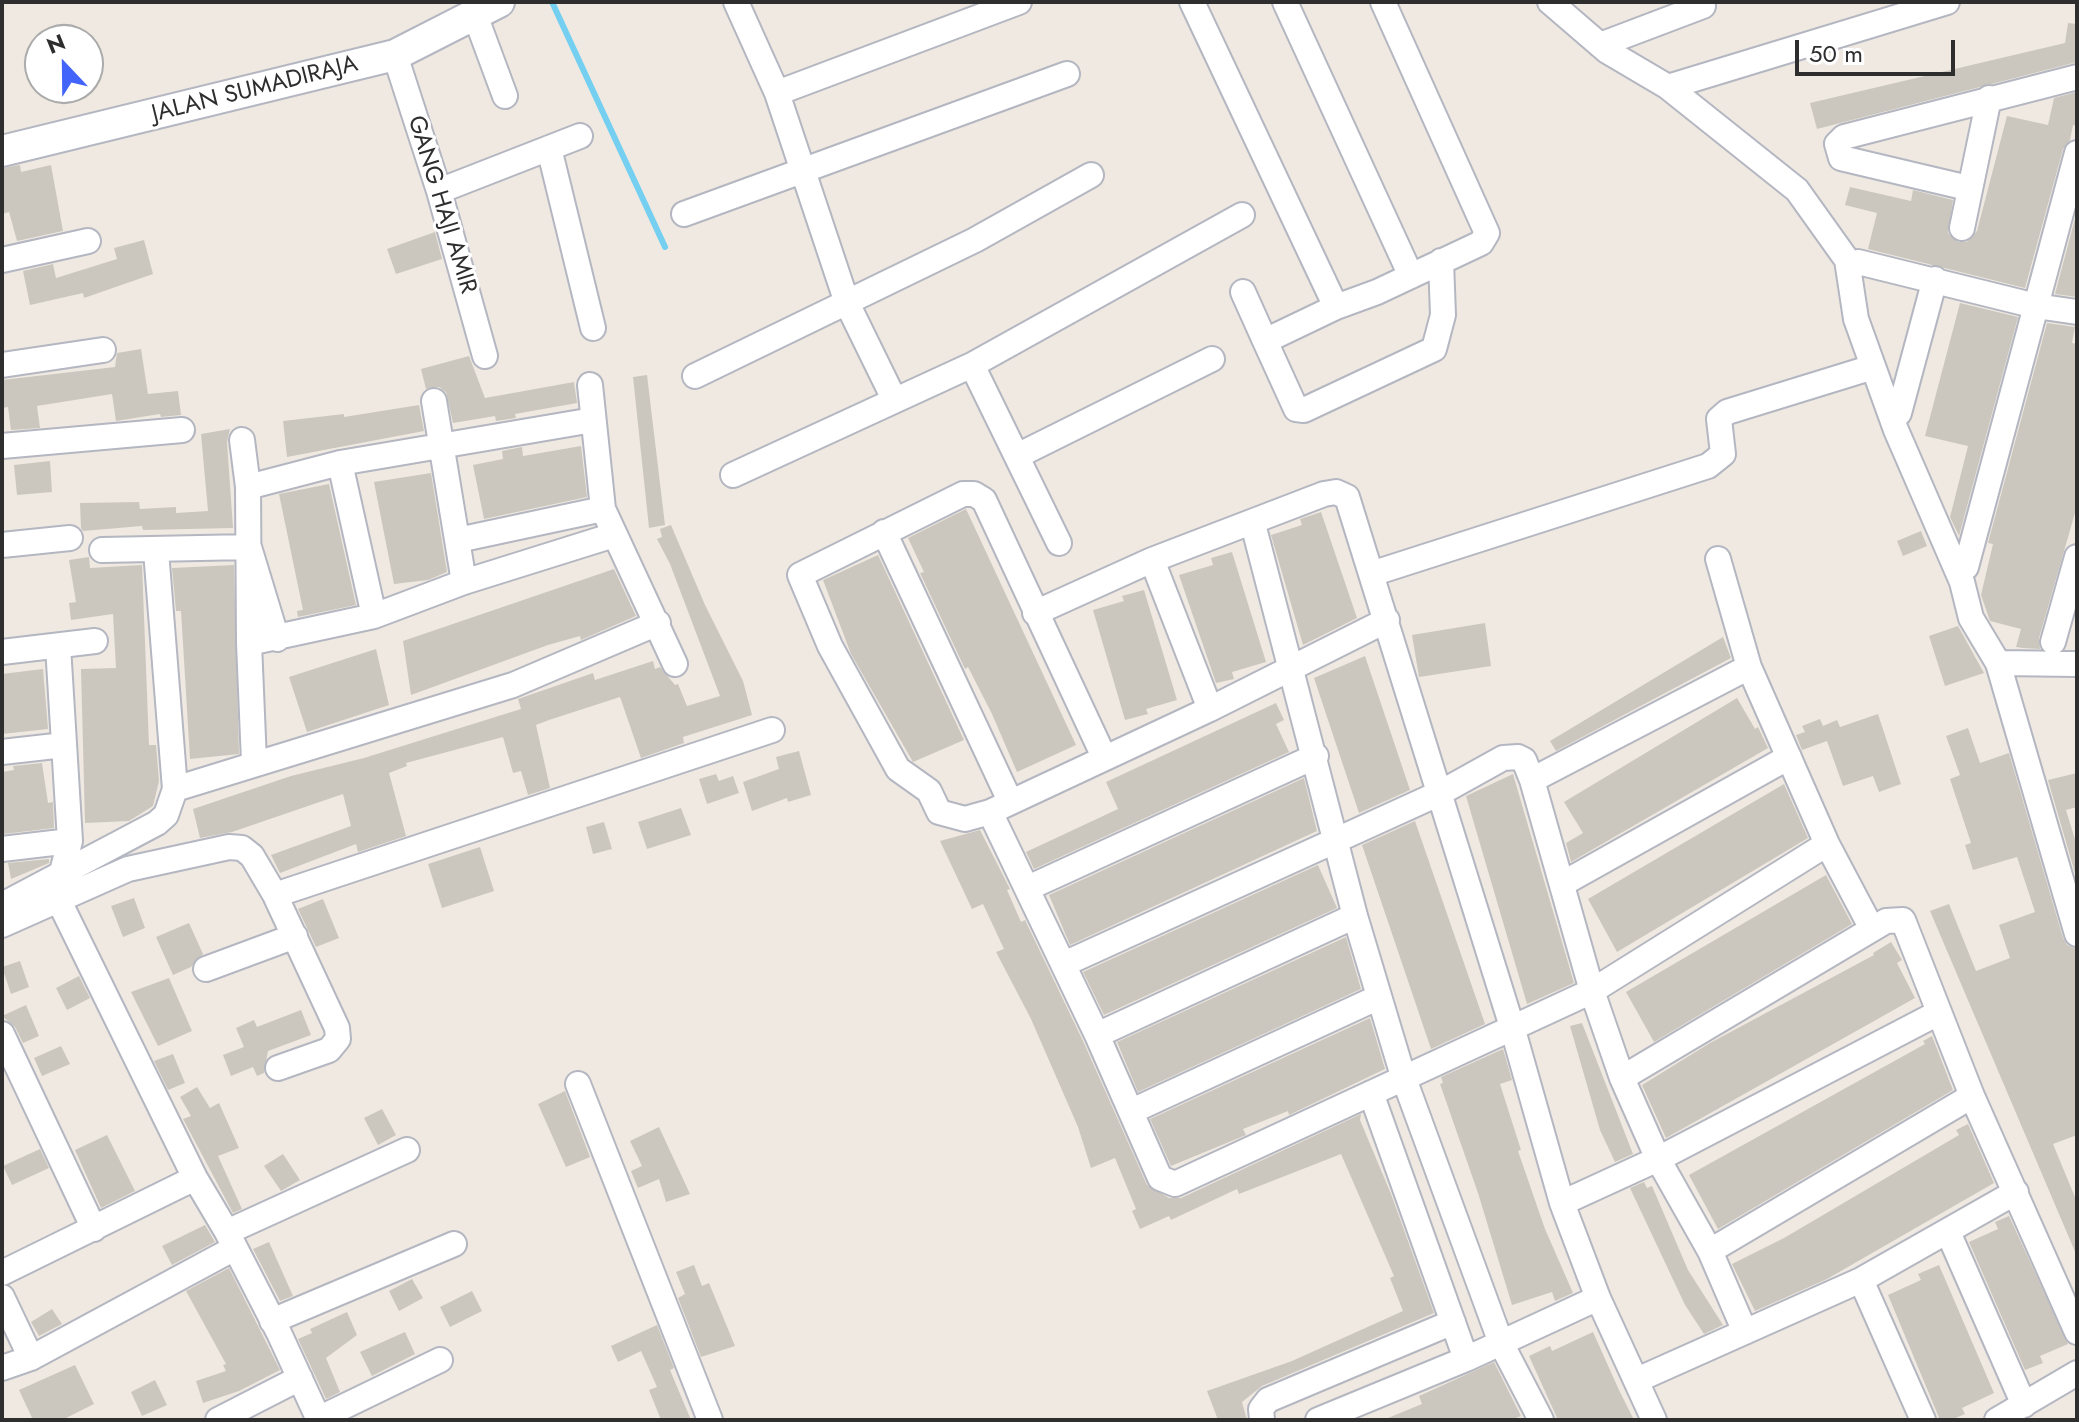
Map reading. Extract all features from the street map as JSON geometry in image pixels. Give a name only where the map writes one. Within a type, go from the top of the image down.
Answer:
[{"type":"street","points":[[736,2],[777,93],[805,169],[847,303],[894,399]]},
{"type":"street","points":[[777,93],[1019,2]]},
{"type":"street","points":[[1192,2],[1336,307]]},
{"type":"street","points":[[1285,2],[1411,276]]},
{"type":"street","points":[[1265,341],[1481,243],[1487,233],[1383,2]]},
{"type":"street","points":[[1550,2],[1600,45],[1668,87],[1797,190],[1847,260],[1856,319],[1873,367],[1962,582],[1971,618],[1998,663],[2077,934]]},
{"type":"street","points":[[1668,87],[1947,2]]},
{"type":"street","points":[[1600,45],[1703,6]]},
{"type":"street","points":[[487,9],[505,96]]},
{"type":"street","name":"JALAN SUMADIRAJA","points":[[2,151],[395,55],[487,9]]},
{"type":"street","name":"GANG HAJI AMIR","points":[[395,55],[439,191],[485,356]]},
{"type":"street","points":[[684,214],[1067,74]]},
{"type":"street","points":[[1968,188],[1841,158],[1837,144],[1844,137],[2077,77]]},
{"type":"street","points":[[1962,228],[1989,98]]},
{"type":"street","points":[[439,191],[580,136]]},
{"type":"street","points":[[549,148],[593,328]]},
{"type":"street","points":[[1966,567],[2077,153]]},
{"type":"street","points":[[695,376],[975,240],[1091,175]]},
{"type":"street","points":[[733,475],[972,365],[1242,215]]},
{"type":"street","points":[[2,260],[88,241]]},
{"type":"street","points":[[1243,292],[1296,409],[1304,410],[1434,349],[1443,315],[1441,261]]},
{"type":"street","points":[[1858,262],[2036,306],[2077,312]]},
{"type":"street","points":[[1899,413],[1935,279]]},
{"type":"street","points":[[2,365],[103,350]]},
{"type":"street","points":[[1017,456],[1212,359]]},
{"type":"street","points":[[972,365],[1059,543]]},
{"type":"street","points":[[1371,574],[1708,466],[1723,454],[1719,419],[1727,412],[1873,367]]},
{"type":"street","points":[[590,385],[603,509],[675,664]]},
{"type":"street","points":[[434,401],[464,582]]},
{"type":"street","points":[[248,487],[340,463],[593,420]]},
{"type":"street","points":[[2,446],[182,430]]},
{"type":"street","points":[[242,440],[248,487],[249,643],[254,762]]},
{"type":"street","points":[[340,463],[374,616]]},
{"type":"street","points":[[1035,613],[1152,560],[1336,492],[1347,497],[1513,1030],[1562,1203],[1598,1298],[1654,1420]]},
{"type":"street","points":[[1104,757],[984,500],[974,494],[963,494],[804,570],[800,575],[864,714],[898,769],[917,779],[929,791],[939,812],[952,818],[965,819],[1000,807],[1210,709],[1387,620]]},
{"type":"street","points":[[458,540],[603,509]]},
{"type":"street","points":[[1253,524],[1316,756],[1355,916],[1403,1076],[1501,1343],[1541,1420]]},
{"type":"street","points":[[884,532],[1000,807],[1028,888],[1160,1178],[1175,1184],[1592,991],[1827,844]]},
{"type":"street","points":[[249,643],[374,616],[464,582],[614,535]]},
{"type":"street","points":[[2,545],[70,538]]},
{"type":"street","points":[[102,550],[249,547]]},
{"type":"street","points":[[249,547],[277,639]]},
{"type":"street","points":[[2,905],[157,823],[166,815],[175,789],[156,551]]},
{"type":"street","points":[[2053,642],[2077,557]]},
{"type":"street","points":[[1718,559],[1749,667],[1827,844],[1872,929]]},
{"type":"street","points":[[1152,560],[1210,709]]},
{"type":"street","points":[[175,789],[254,762],[513,685],[658,623]]},
{"type":"street","points":[[2,652],[95,641]]},
{"type":"street","points":[[58,646],[70,841],[62,872]]},
{"type":"street","points":[[1998,663],[2077,664]]},
{"type":"street","points":[[1532,780],[1749,667]]},
{"type":"street","points":[[275,895],[772,730]]},
{"type":"street","points":[[2,752],[64,745]]},
{"type":"street","points":[[1028,888],[1316,756]]},
{"type":"street","points":[[1562,884],[1789,757]]},
{"type":"street","points":[[1064,964],[1440,793],[1503,758],[1524,760],[1592,991],[1622,1078],[1658,1159],[1710,1251],[1745,1332]]},
{"type":"street","points":[[2,849],[70,841]]},
{"type":"street","points":[[2,925],[128,869],[235,845],[252,856],[275,895],[337,1028],[338,1039],[329,1050],[278,1068]]},
{"type":"street","points":[[58,899],[195,1178],[272,1321],[318,1419],[440,1360]]},
{"type":"street","points":[[1097,1035],[1355,916]]},
{"type":"street","points":[[1622,1078],[1872,929],[1894,918],[1903,920],[1972,1096],[2077,1332]]},
{"type":"street","points":[[206,969],[295,936]]},
{"type":"street","points":[[1132,1111],[1379,997]]},
{"type":"street","points":[[1562,1203],[1658,1159],[1938,1013]]},
{"type":"street","points":[[2,1034],[94,1229]]},
{"type":"street","points":[[578,1084],[710,1420]]},
{"type":"street","points":[[1371,1093],[1466,1359]]},
{"type":"street","points":[[1710,1251],[1972,1096]]},
{"type":"street","points":[[2,1368],[31,1358],[230,1240],[407,1150]]},
{"type":"street","points":[[2,1273],[195,1178]]},
{"type":"street","points":[[1637,1380],[1861,1280],[2016,1192]]},
{"type":"street","points":[[1948,1232],[2024,1405]]},
{"type":"street","points":[[272,1321],[454,1244]]},
{"type":"street","points":[[1861,1280],[1923,1420]]},
{"type":"street","points":[[2,1297],[31,1358]]},
{"type":"street","points":[[1318,1420],[1466,1359],[1598,1298]]},
{"type":"street","points":[[1262,1420],[1261,1409],[1268,1400],[1453,1322]]},
{"type":"street","points":[[1997,1420],[2077,1373]]},
{"type":"street","points":[[218,1420],[300,1378]]},
{"type":"building","points":[[2068,23],[2077,24],[2077,62],[1817,129],[1810,103],[2065,43]]},
{"type":"building","points":[[2077,92],[2077,126],[2073,125],[2070,140],[2063,149],[2025,288],[1868,249],[1877,213],[1845,205],[1850,187],[1911,201],[1913,190],[1953,200],[1948,233],[1958,242],[1967,242],[1977,231],[2007,116],[2048,125],[2054,98]]},
{"type":"building","points":[[20,165],[21,172],[51,165],[63,231],[17,241],[9,212],[2,214],[2,168]]},
{"type":"building","points":[[2077,211],[2077,297],[2055,294]]},
{"type":"building","points":[[435,232],[442,259],[396,274],[387,249]]},
{"type":"building","points":[[144,240],[153,274],[84,298],[83,293],[30,305],[23,271],[53,264],[56,278],[117,259],[114,248]]},
{"type":"building","points":[[1960,303],[2018,317],[1959,536],[1950,517],[1968,446],[1925,436]]},
{"type":"building","points":[[2047,323],[2075,327],[2072,343],[2077,344],[2077,506],[2039,638],[2040,649],[2016,647],[2021,629],[1990,621],[1981,595],[1993,544],[1988,543]]},
{"type":"building","points":[[141,349],[148,394],[178,391],[181,415],[161,417],[160,414],[116,421],[112,394],[37,406],[40,428],[11,430],[8,407],[2,408],[2,380],[115,367],[117,353]]},
{"type":"building","points":[[469,356],[485,398],[574,382],[577,403],[515,414],[516,418],[496,421],[495,416],[453,423],[446,392],[439,387],[426,389],[421,369]]},
{"type":"building","points":[[647,375],[665,525],[649,528],[633,377]]},
{"type":"building","points":[[419,405],[424,431],[287,457],[283,421],[344,414],[344,417]]},
{"type":"building","points":[[230,429],[227,442],[233,528],[143,530],[142,526],[83,531],[80,503],[139,502],[140,509],[176,507],[176,513],[208,511],[201,434]]},
{"type":"building","points":[[581,446],[587,497],[484,519],[473,465],[503,459],[502,451],[522,447],[523,456]]},
{"type":"building","points":[[50,461],[52,492],[17,495],[14,465]]},
{"type":"building","points":[[431,473],[447,572],[428,580],[394,584],[374,482]]},
{"type":"building","points":[[329,484],[356,605],[298,617],[297,611],[303,610],[279,494]]},
{"type":"building","points":[[966,509],[1076,745],[1017,772],[992,714],[968,667],[965,669],[920,573],[924,572],[908,538]]},
{"type":"building","points":[[1321,512],[1357,618],[1303,645],[1271,535],[1302,525],[1300,519]]},
{"type":"building","points":[[671,525],[705,605],[743,681],[752,715],[683,737],[684,743],[641,758],[620,697],[549,720],[536,725],[550,788],[528,795],[521,771],[513,773],[503,737],[406,763],[407,766],[389,773],[406,836],[358,852],[356,844],[280,873],[271,855],[351,826],[343,794],[232,832],[200,838],[193,809],[291,776],[364,758],[521,709],[518,699],[593,673],[595,680],[653,661],[655,669],[660,667],[675,685],[678,684],[687,706],[720,696],[670,564],[657,539],[662,537],[660,529]]},
{"type":"building","points":[[1921,531],[1927,546],[1903,556],[1897,541]]},
{"type":"building","points":[[1232,552],[1266,662],[1232,672],[1234,679],[1216,683],[1179,575],[1213,565],[1211,558]]},
{"type":"building","points":[[878,555],[964,740],[913,762],[851,654],[823,580]]},
{"type":"building","points":[[89,557],[90,568],[142,565],[149,745],[156,745],[159,781],[153,806],[129,821],[85,823],[81,669],[116,668],[113,614],[71,620],[69,603],[76,602],[69,560]]},
{"type":"building","points":[[234,565],[239,754],[190,759],[181,611],[176,611],[172,568]]},
{"type":"building","points":[[614,569],[636,616],[581,640],[580,636],[548,645],[411,695],[403,641]]},
{"type":"building","points":[[1144,590],[1177,700],[1146,709],[1148,714],[1125,720],[1093,610],[1124,601],[1122,596]]},
{"type":"building","points":[[1485,623],[1491,666],[1419,677],[1412,635]]},
{"type":"building","points":[[1958,626],[1984,673],[1945,686],[1929,636]]},
{"type":"building","points":[[1723,637],[1731,658],[1556,751],[1550,741]]},
{"type":"building","points":[[376,649],[389,705],[307,732],[289,677]]},
{"type":"building","points":[[1365,656],[1410,790],[1359,813],[1314,678]]},
{"type":"building","points":[[43,669],[48,729],[2,734],[2,674]]},
{"type":"building","points":[[1737,698],[1755,729],[1758,727],[1768,748],[1571,862],[1566,843],[1583,833],[1564,802]]},
{"type":"building","points":[[1276,703],[1284,720],[1276,724],[1289,752],[1034,869],[1026,852],[1118,809],[1106,782]]},
{"type":"building","points":[[1878,714],[1901,784],[1879,792],[1873,776],[1843,786],[1827,741],[1802,750],[1796,735],[1805,732],[1802,726],[1820,719],[1823,726],[1837,720],[1840,727]]},
{"type":"building","points":[[1968,728],[1980,763],[2009,753],[2063,938],[2067,945],[2077,949],[2077,1135],[2053,1144],[2077,1202],[2076,1254],[1930,911],[1949,904],[1976,971],[2010,958],[1999,925],[2035,912],[2017,857],[1973,870],[1965,845],[1971,843],[1950,779],[1960,775],[1946,736]]},
{"type":"building","points":[[799,751],[811,795],[788,802],[787,798],[752,811],[743,782],[779,769],[776,757]]},
{"type":"building","points":[[42,763],[48,803],[53,802],[54,828],[3,834],[2,772],[14,770],[13,766]]},
{"type":"building","points":[[2077,773],[2077,807],[2066,810],[2077,846],[2077,880],[2048,780]]},
{"type":"building","points":[[716,774],[719,781],[733,776],[739,793],[707,804],[699,779]]},
{"type":"building","points":[[1513,774],[1574,983],[1527,1004],[1466,796]]},
{"type":"building","points":[[1304,778],[1317,831],[1070,945],[1049,895]]},
{"type":"building","points":[[1784,784],[1808,838],[1617,952],[1588,899]]},
{"type":"building","points":[[681,808],[691,835],[647,849],[638,822]]},
{"type":"building","points":[[1415,821],[1485,1024],[1431,1049],[1362,845]]},
{"type":"building","points":[[604,822],[612,849],[593,854],[586,827]]},
{"type":"building","points":[[980,830],[1010,889],[1007,890],[1021,922],[1025,920],[1083,1041],[1147,1185],[1169,1198],[1181,1198],[1361,1114],[1360,1120],[1391,1194],[1434,1313],[1262,1386],[1242,1402],[1247,1420],[1218,1420],[1207,1391],[1292,1361],[1403,1311],[1390,1278],[1394,1276],[1341,1154],[1239,1194],[1237,1189],[1171,1220],[1169,1216],[1140,1229],[1132,1211],[1136,1209],[1115,1158],[1091,1168],[1078,1127],[1031,1019],[996,952],[1004,949],[983,904],[972,909],[940,841]]},
{"type":"building","points":[[480,847],[494,891],[442,908],[428,864]]},
{"type":"building","points":[[49,859],[49,863],[11,879],[8,863]]},
{"type":"building","points":[[1318,865],[1337,908],[1104,1015],[1083,972]]},
{"type":"building","points":[[1826,875],[1852,924],[1654,1042],[1626,992]]},
{"type":"building","points":[[134,898],[145,928],[123,937],[111,906]]},
{"type":"building","points":[[323,899],[339,938],[316,947],[298,909]]},
{"type":"building","points":[[189,923],[203,954],[191,967],[173,975],[156,937]]},
{"type":"building","points":[[1346,937],[1361,989],[1138,1092],[1117,1042]]},
{"type":"building","points":[[1891,942],[1902,960],[1897,963],[1915,998],[1666,1138],[1642,1085],[1710,1043],[1874,955]]},
{"type":"building","points":[[20,961],[29,987],[11,994],[2,967]]},
{"type":"building","points":[[79,976],[90,998],[67,1010],[56,988]]},
{"type":"building","points":[[169,978],[192,1031],[158,1046],[131,992]]},
{"type":"building","points":[[26,1005],[39,1036],[23,1043],[15,1027],[2,1016]]},
{"type":"building","points":[[301,1010],[311,1035],[268,1051],[264,1073],[257,1076],[253,1067],[231,1076],[223,1055],[244,1047],[236,1028],[254,1020],[257,1027]]},
{"type":"building","points":[[1370,1018],[1385,1069],[1289,1115],[1288,1111],[1243,1129],[1246,1135],[1171,1166],[1150,1119]]},
{"type":"building","points":[[1582,1023],[1633,1154],[1615,1162],[1600,1130],[1570,1026]]},
{"type":"building","points":[[1932,1036],[1953,1090],[1718,1229],[1689,1175],[1925,1044],[1923,1041]]},
{"type":"building","points":[[61,1046],[70,1064],[42,1076],[34,1058]]},
{"type":"building","points":[[1503,1049],[1512,1080],[1500,1084],[1521,1150],[1518,1151],[1545,1229],[1573,1293],[1555,1301],[1552,1292],[1512,1305],[1440,1084],[1443,1083],[1441,1077]]},
{"type":"building","points":[[173,1054],[185,1083],[168,1090],[154,1061]]},
{"type":"building","points":[[197,1087],[210,1108],[219,1103],[239,1148],[218,1156],[242,1209],[233,1213],[183,1119],[191,1116],[180,1097]]},
{"type":"building","points":[[565,1091],[590,1157],[566,1167],[538,1104]]},
{"type":"building","points":[[382,1109],[396,1135],[378,1145],[364,1118]]},
{"type":"building","points":[[1968,1124],[1994,1183],[1827,1279],[1755,1311],[1732,1264],[1784,1238],[1959,1135],[1956,1130]]},
{"type":"building","points":[[659,1127],[690,1194],[666,1202],[659,1179],[638,1188],[631,1171],[642,1166],[630,1141]]},
{"type":"building","points":[[107,1135],[135,1191],[101,1208],[75,1150]]},
{"type":"building","points":[[40,1149],[49,1168],[12,1185],[3,1166]]},
{"type":"building","points":[[283,1154],[300,1180],[281,1191],[264,1166]]},
{"type":"building","points":[[1644,1182],[1647,1188],[1652,1186],[1688,1270],[1723,1325],[1704,1334],[1685,1305],[1630,1188]]},
{"type":"building","points":[[2009,1216],[2068,1344],[2040,1356],[2043,1363],[2025,1370],[1969,1242],[1998,1229],[1995,1222]]},
{"type":"building","points":[[205,1225],[215,1242],[172,1265],[162,1246]]},
{"type":"building","points":[[269,1242],[293,1296],[280,1301],[253,1249]]},
{"type":"building","points":[[694,1265],[702,1286],[709,1283],[735,1346],[701,1357],[678,1298],[685,1294],[676,1272]]},
{"type":"building","points":[[1939,1265],[1994,1393],[1962,1408],[1965,1414],[1951,1420],[1940,1420],[1888,1295],[1921,1280],[1918,1274]]},
{"type":"building","points":[[229,1268],[280,1370],[239,1391],[203,1403],[196,1381],[226,1371],[223,1365],[226,1364],[186,1291]]},
{"type":"building","points":[[412,1279],[423,1298],[399,1311],[389,1291]]},
{"type":"building","points":[[472,1291],[482,1311],[450,1327],[440,1307]]},
{"type":"building","points":[[52,1309],[62,1324],[39,1336],[31,1322]]},
{"type":"building","points":[[347,1312],[357,1335],[326,1358],[340,1392],[326,1399],[298,1339],[312,1333],[310,1329]]},
{"type":"building","points":[[657,1325],[674,1368],[670,1370],[691,1420],[661,1420],[649,1390],[657,1387],[641,1351],[618,1362],[611,1346]]},
{"type":"building","points":[[405,1332],[415,1354],[372,1376],[360,1352]]},
{"type":"building","points":[[1593,1332],[1634,1420],[1558,1420],[1529,1356],[1550,1346],[1552,1351]]},
{"type":"building","points":[[1494,1362],[1521,1416],[1511,1420],[1383,1420],[1422,1404],[1419,1396]]},
{"type":"building","points":[[75,1365],[94,1404],[62,1420],[33,1420],[19,1390]]},
{"type":"building","points":[[155,1380],[167,1405],[142,1416],[131,1392]]},
{"type":"waterway","points":[[552,2],[665,247]]}]
